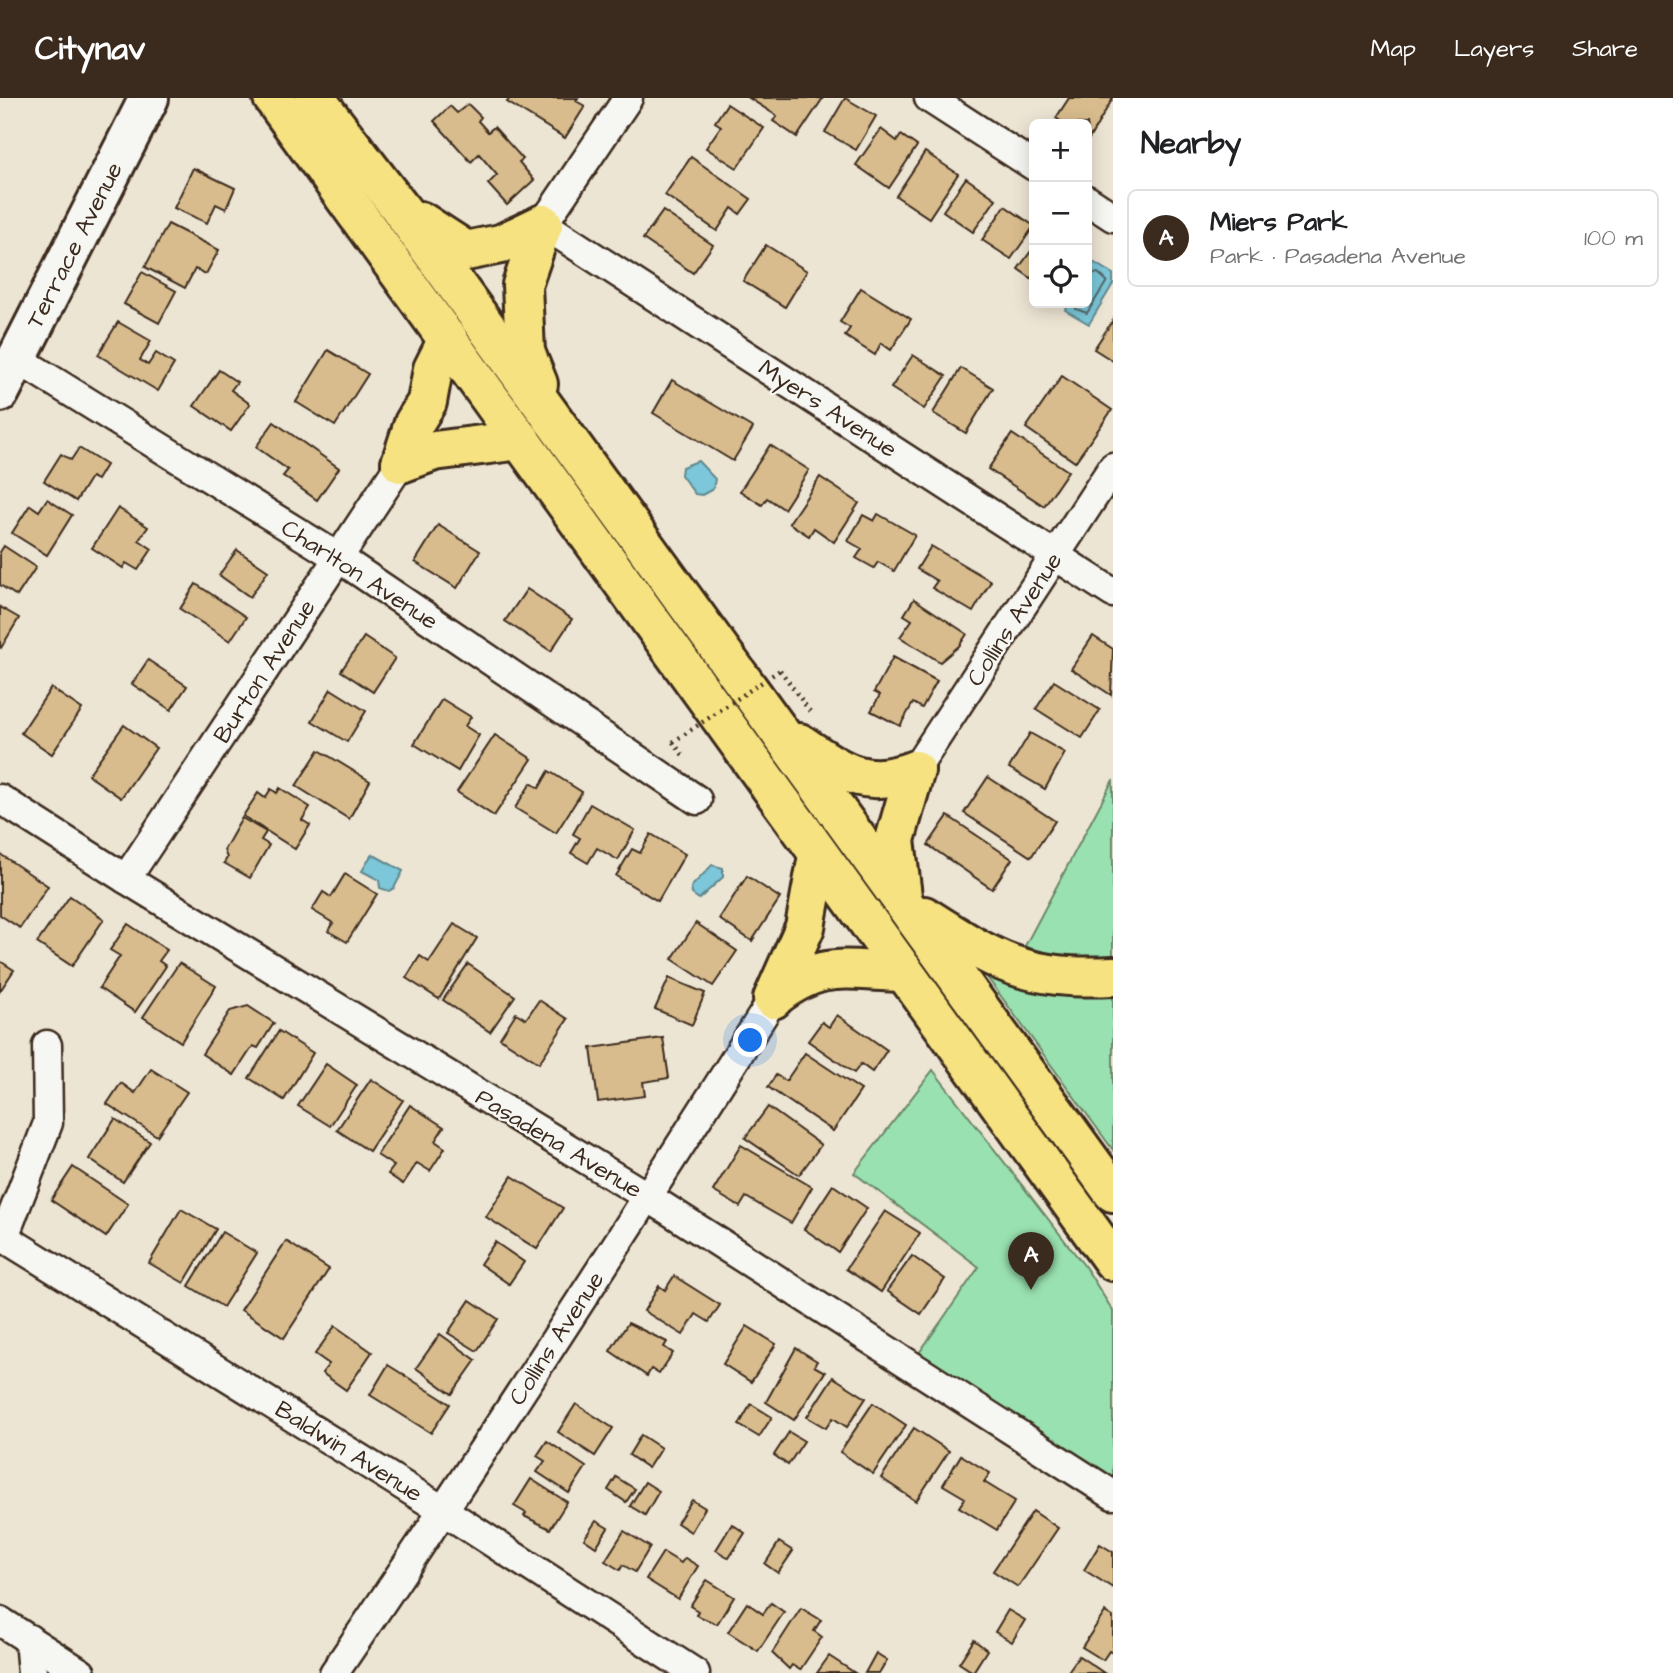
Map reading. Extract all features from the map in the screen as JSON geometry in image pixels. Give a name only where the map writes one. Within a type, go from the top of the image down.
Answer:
[{"type":"highway","points":[[273,98],[1113,1261]]},
{"type":"highway","points":[[315,98],[400,208],[555,424],[795,721],[842,772],[880,780],[915,771]]},
{"type":"highway","points":[[400,208],[466,251],[501,244],[543,224]]},
{"type":"highway","points":[[543,224],[522,285],[524,352],[555,424]]},
{"type":"highway","points":[[401,463],[414,423],[427,402],[433,369],[448,339]]},
{"type":"highway","points":[[401,463],[434,451],[521,440]]},
{"type":"highway","points":[[795,721],[905,902],[1113,1192]]},
{"type":"highway","points":[[915,771],[895,840],[905,902],[981,952],[1014,967],[1046,975],[1113,976]]},
{"type":"highway","points":[[773,999],[805,927],[818,856]]},
{"type":"highway","points":[[773,999],[814,971],[832,968],[904,972]]},
{"type":"main road","name":"Terrace Avenue","points":[[0,392],[149,98]]},
{"type":"street","points":[[543,224],[628,98]]},
{"type":"street","points":[[929,98],[1029,163]]},
{"type":"street","points":[[1092,203],[1113,217]]},
{"type":"street","name":"Myers Avenue","points":[[543,224],[1113,593]]},
{"type":"street","name":"Charlton Avenue","points":[[16,358],[339,558],[697,800]]},
{"type":"street","name":"Burton Avenue","points":[[126,879],[401,463]]},
{"type":"street","name":"Collins Avenue","points":[[915,771],[1113,467]]},
{"type":"street","name":"Pasadena Avenue","points":[[0,799],[126,879],[648,1197],[1113,1495]]},
{"type":"street","name":"Collins Avenue","points":[[334,1673],[444,1511],[773,999]]},
{"type":"street","points":[[2,1236],[48,1123],[47,1045]]},
{"type":"street","name":"Baldwin Avenue","points":[[2,1236],[444,1511],[695,1673]]},
{"type":"street","points":[[0,1621],[81,1673]]},
{"type":"street","points":[[29,1640],[32,1673]]},
{"type":"path","points":[[673,742],[780,670],[795,721]]},
{"type":"green space","points":[[1113,780],[1113,967],[1017,961]]},
{"type":"green space","points":[[991,974],[1021,987],[1050,994],[1113,995],[1113,1150],[987,977]]},
{"type":"green space","points":[[933,1070],[1086,1268],[1113,1311],[1113,1503],[910,1366],[979,1267],[854,1173]]},
{"type":"water","points":[[1093,262],[1113,274],[1113,284],[1089,324],[1065,310],[1092,308]]},
{"type":"water","points":[[698,461],[715,479],[713,489],[702,495],[695,494],[681,475],[682,467]]},
{"type":"water","points":[[372,854],[403,871],[394,888],[389,891],[380,888],[379,880],[362,871]]},
{"type":"water","points":[[712,865],[723,868],[723,877],[699,899],[692,894],[691,887]]},
{"type":"building","points":[[510,98],[578,98],[576,101],[585,106],[565,138],[507,102]]},
{"type":"building","points":[[749,98],[823,98],[797,137],[773,121],[777,116]]},
{"type":"building","points":[[845,98],[876,116],[856,150],[825,132]]},
{"type":"building","points":[[1069,98],[1113,98],[1092,134],[1092,119],[1056,118]]},
{"type":"building","points":[[468,104],[481,117],[478,121],[488,132],[494,127],[523,159],[519,162],[534,180],[507,205],[488,184],[497,175],[479,154],[471,162],[434,121],[450,106],[457,113]]},
{"type":"building","points":[[727,104],[764,128],[737,168],[706,148],[721,126],[715,122]]},
{"type":"building","points":[[881,129],[897,141],[901,135],[917,146],[889,188],[856,165]]},
{"type":"building","points":[[925,152],[958,174],[929,218],[896,196]]},
{"type":"building","points":[[691,157],[751,199],[740,214],[732,208],[717,231],[665,195]]},
{"type":"building","points":[[193,168],[235,188],[226,209],[216,204],[207,223],[174,208]]},
{"type":"building","points":[[966,178],[996,199],[973,232],[943,211]]},
{"type":"building","points":[[1005,206],[1029,223],[1029,233],[1011,259],[982,240]]},
{"type":"building","points":[[663,211],[713,245],[693,273],[643,239]]},
{"type":"building","points":[[168,224],[219,250],[206,274],[195,269],[185,288],[145,267]]},
{"type":"building","points":[[766,245],[807,271],[785,307],[743,281]]},
{"type":"building","points":[[1029,254],[1029,277],[1018,269]]},
{"type":"building","points":[[142,272],[176,291],[159,323],[124,304]]},
{"type":"building","points":[[861,288],[911,319],[891,350],[881,343],[875,355],[845,336],[850,328],[840,322]]},
{"type":"building","points":[[1113,320],[1113,361],[1094,349]]},
{"type":"building","points":[[118,322],[151,341],[140,360],[148,365],[156,353],[174,364],[158,391],[98,355]]},
{"type":"building","points":[[328,350],[368,374],[335,426],[296,402]]},
{"type":"building","points":[[913,355],[946,376],[924,409],[891,388]]},
{"type":"building","points":[[961,368],[993,388],[966,433],[933,413]]},
{"type":"building","points":[[219,370],[237,382],[231,390],[250,404],[231,431],[194,406]]},
{"type":"building","points":[[1062,376],[1112,410],[1075,462],[1026,428]]},
{"type":"building","points":[[672,380],[753,428],[733,461],[653,413]]},
{"type":"building","points":[[274,422],[339,468],[317,500],[283,476],[288,470],[256,447]]},
{"type":"building","points":[[1012,434],[1068,471],[1044,506],[988,469]]},
{"type":"building","points":[[770,445],[809,470],[784,509],[767,498],[762,505],[740,491]]},
{"type":"building","points":[[79,448],[106,465],[97,480],[91,477],[76,501],[44,481],[61,454],[71,460]]},
{"type":"building","points":[[820,477],[859,503],[834,542],[814,528],[809,536],[789,523]]},
{"type":"building","points":[[47,499],[72,515],[47,555],[12,533],[30,505],[39,511]]},
{"type":"building","points":[[118,508],[148,527],[139,540],[152,549],[138,570],[126,563],[123,568],[92,548]]},
{"type":"building","points":[[878,514],[915,535],[894,571],[878,562],[874,568],[856,558],[862,549],[848,541],[863,515],[874,521]]},
{"type":"building","points":[[438,525],[480,551],[457,588],[415,562]]},
{"type":"building","points":[[4,546],[36,567],[17,596],[0,585],[0,552]]},
{"type":"building","points":[[931,546],[991,581],[973,612],[932,588],[937,581],[917,569]]},
{"type":"building","points":[[237,550],[268,571],[250,597],[219,575]]},
{"type":"building","points":[[196,584],[246,617],[230,641],[180,609]]},
{"type":"building","points":[[527,589],[572,619],[551,651],[505,621]]},
{"type":"building","points":[[914,599],[967,634],[959,646],[940,662],[900,637],[912,620],[904,615]]},
{"type":"building","points":[[0,607],[19,618],[1,648],[0,647]]},
{"type":"building","points":[[1093,636],[1113,649],[1111,695],[1071,669]]},
{"type":"building","points":[[364,637],[395,658],[373,692],[341,671]]},
{"type":"building","points":[[893,657],[937,681],[922,708],[913,703],[900,726],[871,711],[880,695],[874,692]]},
{"type":"building","points":[[148,660],[187,686],[171,710],[132,684]]},
{"type":"building","points":[[1054,681],[1100,710],[1082,738],[1036,709]]},
{"type":"building","points":[[51,688],[82,709],[52,754],[21,733]]},
{"type":"building","points":[[331,689],[366,711],[347,742],[312,721]]},
{"type":"building","points":[[442,699],[471,717],[465,726],[479,735],[458,771],[414,744]]},
{"type":"building","points":[[124,725],[156,748],[121,798],[88,775]]},
{"type":"building","points":[[1030,733],[1065,753],[1045,789],[1009,768]]},
{"type":"building","points":[[495,735],[532,759],[494,816],[457,792]]},
{"type":"building","points":[[319,750],[370,781],[349,819],[296,786]]},
{"type":"building","points":[[549,771],[582,792],[556,833],[515,808],[531,783],[539,788]]},
{"type":"building","points":[[988,777],[1055,821],[1031,857],[964,813]]},
{"type":"building","points":[[280,788],[310,807],[302,820],[310,825],[295,849],[243,816],[258,793],[265,798],[271,789],[277,793]]},
{"type":"building","points":[[590,804],[635,830],[618,860],[597,848],[588,863],[571,853],[580,838],[573,834]]},
{"type":"building","points":[[948,816],[1012,859],[992,889],[928,845]]},
{"type":"building","points":[[242,818],[266,832],[261,840],[269,845],[250,878],[224,863],[227,858],[224,850]]},
{"type":"building","points":[[651,834],[685,854],[658,901],[616,876],[632,849],[640,853]]},
{"type":"building","points":[[0,854],[48,886],[20,928],[0,915]]},
{"type":"building","points":[[345,874],[377,894],[347,942],[328,931],[333,923],[312,910],[323,892],[331,897]]},
{"type":"building","points":[[747,876],[780,898],[752,941],[719,919]]},
{"type":"building","points":[[70,896],[104,919],[72,966],[37,943]]},
{"type":"building","points":[[696,923],[737,951],[713,986],[672,959]]},
{"type":"building","points":[[128,924],[167,950],[159,961],[166,966],[135,1012],[99,988],[120,956],[110,950]]},
{"type":"building","points":[[454,924],[477,938],[439,999],[406,978],[420,956],[429,962]]},
{"type":"building","points":[[0,961],[14,970],[0,991]]},
{"type":"building","points":[[179,963],[216,986],[181,1042],[143,1017]]},
{"type":"building","points":[[468,964],[515,996],[490,1032],[443,1000]]},
{"type":"building","points":[[669,978],[705,993],[692,1025],[655,1009]]},
{"type":"building","points":[[539,1000],[568,1019],[539,1063],[500,1038],[516,1013],[526,1019]]},
{"type":"building","points":[[248,1006],[274,1023],[258,1048],[253,1046],[234,1075],[202,1054],[230,1011]]},
{"type":"building","points":[[837,1015],[887,1050],[872,1072],[861,1064],[854,1073],[808,1041],[822,1022],[829,1027]]},
{"type":"building","points":[[279,1031],[313,1053],[284,1100],[249,1078]]},
{"type":"building","points":[[663,1038],[669,1078],[643,1082],[645,1096],[598,1102],[591,1048]]},
{"type":"building","points":[[805,1053],[861,1090],[833,1131],[768,1087],[776,1075],[786,1081]]},
{"type":"building","points":[[326,1064],[357,1085],[330,1126],[298,1106]]},
{"type":"building","points":[[151,1069],[187,1092],[157,1136],[107,1104],[121,1083],[135,1093]]},
{"type":"building","points":[[371,1079],[403,1100],[369,1151],[337,1130]]},
{"type":"building","points":[[410,1105],[444,1127],[435,1141],[445,1148],[430,1171],[417,1163],[403,1184],[388,1174],[394,1166],[377,1155]]},
{"type":"building","points":[[768,1107],[821,1145],[799,1175],[745,1138]]},
{"type":"building","points":[[115,1119],[150,1142],[123,1182],[89,1159]]},
{"type":"building","points":[[741,1145],[812,1187],[791,1223],[746,1197],[740,1207],[713,1191]]},
{"type":"building","points":[[73,1167],[128,1204],[106,1237],[51,1200]]},
{"type":"building","points":[[512,1176],[563,1208],[537,1249],[486,1217]]},
{"type":"building","points":[[833,1185],[867,1208],[838,1252],[804,1229]]},
{"type":"building","points":[[181,1209],[216,1229],[184,1283],[149,1263]]},
{"type":"building","points":[[885,1211],[920,1233],[881,1292],[846,1269]]},
{"type":"building","points":[[222,1232],[257,1253],[223,1307],[189,1286]]},
{"type":"building","points":[[286,1241],[329,1269],[284,1338],[241,1310]]},
{"type":"building","points":[[495,1242],[524,1262],[509,1284],[480,1264]]},
{"type":"building","points":[[912,1256],[945,1279],[921,1314],[887,1291]]},
{"type":"building","points":[[674,1276],[720,1305],[709,1322],[696,1314],[683,1335],[644,1311],[659,1286],[665,1290]]},
{"type":"building","points":[[470,1300],[498,1319],[477,1351],[448,1333]]},
{"type":"building","points":[[628,1323],[667,1342],[664,1347],[673,1353],[659,1374],[651,1369],[647,1376],[610,1351]]},
{"type":"building","points":[[335,1326],[372,1352],[346,1390],[322,1373],[329,1364],[315,1354]]},
{"type":"building","points":[[747,1326],[776,1344],[751,1382],[723,1364]]},
{"type":"building","points":[[440,1334],[476,1360],[452,1394],[416,1368]]},
{"type":"building","points":[[796,1348],[817,1361],[814,1366],[825,1372],[794,1420],[766,1402]]},
{"type":"building","points":[[388,1365],[450,1404],[431,1433],[370,1395]]},
{"type":"building","points":[[833,1377],[866,1398],[847,1427],[833,1418],[826,1428],[807,1417]]},
{"type":"building","points":[[873,1403],[906,1425],[873,1474],[840,1452]]},
{"type":"building","points":[[576,1404],[613,1428],[595,1456],[558,1432]]},
{"type":"building","points":[[751,1404],[772,1417],[759,1437],[739,1425]]},
{"type":"building","points":[[914,1428],[949,1451],[916,1501],[881,1478]]},
{"type":"building","points":[[789,1432],[804,1441],[788,1465],[774,1455]]},
{"type":"building","points":[[641,1435],[661,1448],[648,1468],[629,1455]]},
{"type":"building","points":[[547,1441],[586,1467],[569,1493],[537,1472],[545,1461],[537,1456]]},
{"type":"building","points":[[961,1455],[990,1473],[984,1482],[1015,1501],[997,1530],[959,1507],[965,1498],[943,1485]]},
{"type":"building","points":[[616,1477],[635,1489],[626,1502],[608,1490]]},
{"type":"building","points":[[531,1479],[567,1502],[550,1529],[524,1516],[526,1513],[514,1506]]},
{"type":"building","points":[[645,1482],[659,1491],[645,1515],[630,1506]]},
{"type":"building","points":[[692,1500],[705,1508],[691,1532],[677,1523]]},
{"type":"building","points":[[1033,1511],[1058,1528],[1018,1587],[993,1571]]},
{"type":"building","points":[[596,1521],[608,1528],[596,1547],[584,1539]]},
{"type":"building","points":[[732,1524],[745,1533],[729,1558],[716,1550]]},
{"type":"building","points":[[624,1531],[650,1547],[635,1572],[623,1565],[620,1570],[605,1561]]},
{"type":"building","points":[[779,1542],[793,1551],[778,1573],[765,1564]]},
{"type":"building","points":[[1100,1544],[1113,1552],[1113,1588],[1084,1570]]},
{"type":"building","points":[[663,1552],[681,1563],[685,1558],[698,1566],[678,1599],[646,1579]]},
{"type":"building","points":[[707,1580],[734,1597],[717,1624],[696,1615],[698,1611],[690,1606]]},
{"type":"building","points":[[747,1603],[763,1614],[771,1603],[784,1612],[758,1651],[728,1632]]},
{"type":"building","points":[[801,1608],[821,1620],[814,1631],[822,1637],[800,1670],[792,1665],[789,1669],[772,1653]]},
{"type":"building","points":[[1008,1610],[1025,1620],[1012,1642],[995,1632]]},
{"type":"building","points":[[1105,1612],[1113,1617],[1113,1653],[1109,1651],[1103,1660],[1082,1647]]},
{"type":"building","points":[[974,1640],[987,1650],[973,1672],[959,1663]]},
{"type":"building","points":[[876,1653],[887,1660],[879,1673],[865,1673]]},
{"type":"building","points":[[829,1656],[855,1673],[817,1673]]},
{"type":"building","points":[[1079,1656],[1104,1673],[1067,1673]]},
{"type":"place","name":"Miers Park","points":[[1031,1290]]}]
